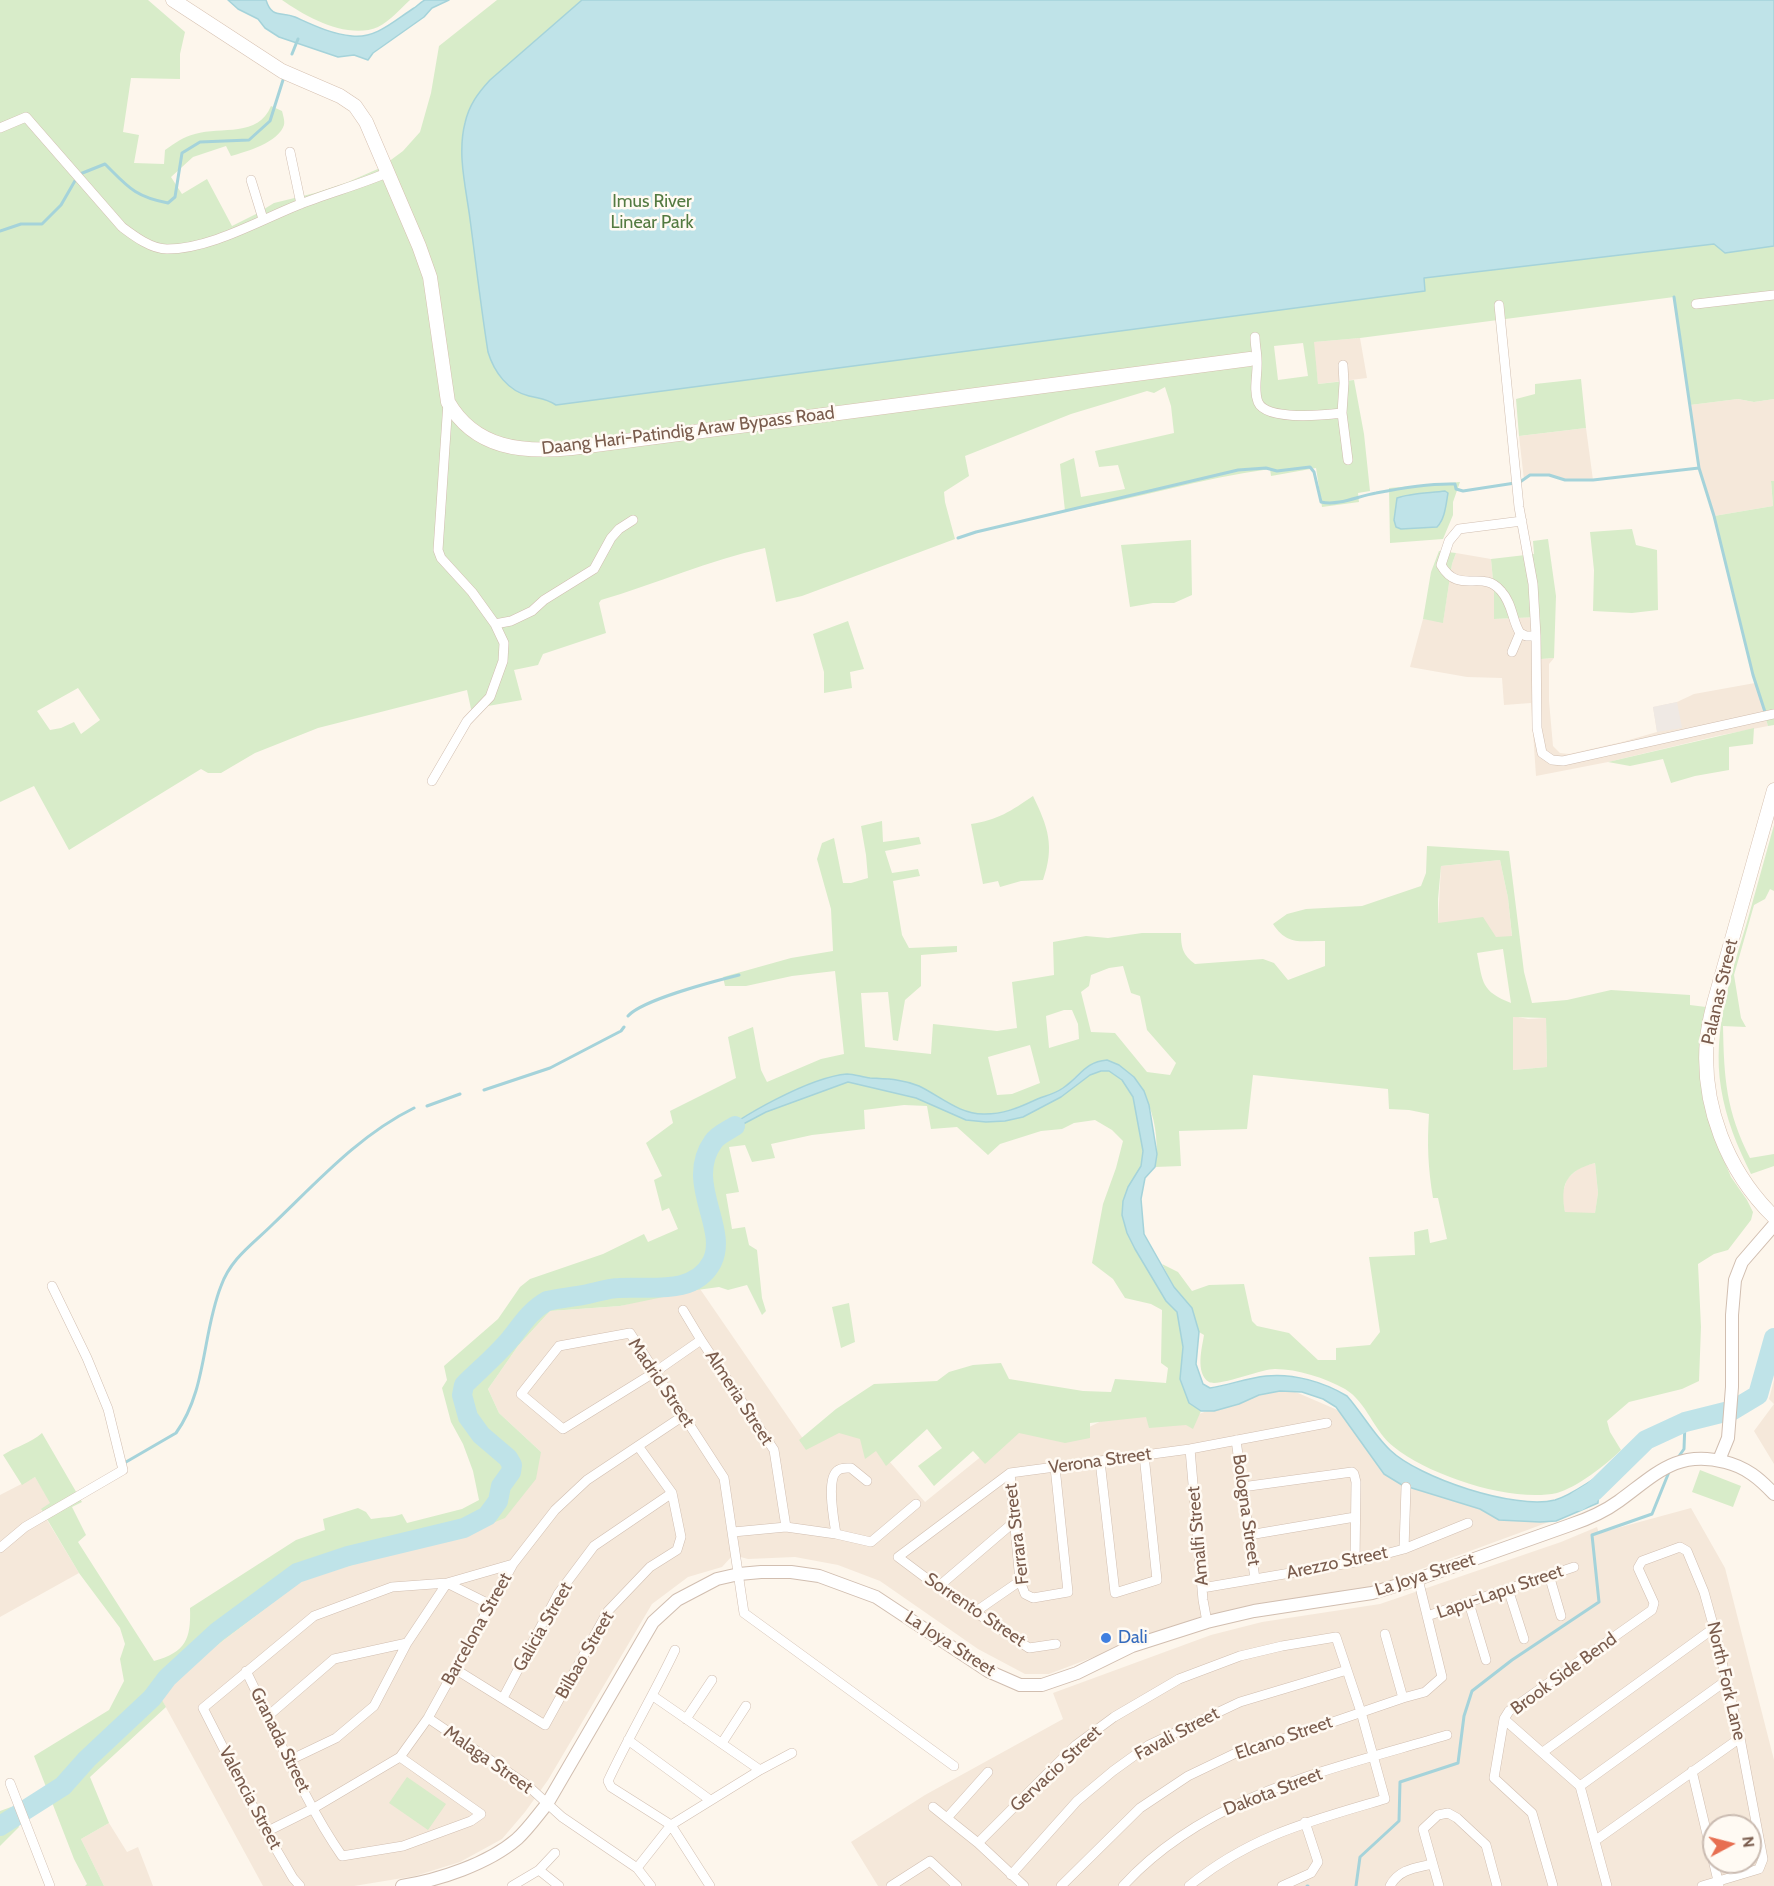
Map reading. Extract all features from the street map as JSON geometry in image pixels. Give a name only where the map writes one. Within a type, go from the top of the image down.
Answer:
[{"type":"main road","points":[[173,0],[282,71],[340,96],[355,106],[366,122],[389,171],[430,277],[448,402]]},
{"type":"main road","name":"Daang Hari-Patindig Araw Bypass Road","points":[[448,402],[457,417],[486,439],[507,446],[552,450],[1250,359]]},
{"type":"main road","name":"Palanas Street","points":[[1774,790],[1714,1003],[1707,1037],[1706,1060],[1712,1106],[1727,1152],[1743,1182],[1774,1217]]},
{"type":"street","points":[[0,128],[26,117],[122,227],[135,237],[164,249],[180,248],[240,231],[263,219],[389,171]]},
{"type":"street","points":[[290,152],[301,204]]},
{"type":"street","points":[[251,180],[263,219]]},
{"type":"street","points":[[1696,304],[1774,295]]},
{"type":"street","points":[[1499,305],[1519,507],[1533,584],[1537,728],[1542,753],[1552,760],[1563,760],[1774,714]]},
{"type":"street","points":[[1255,337],[1258,404],[1264,409],[1282,414],[1342,413]]},
{"type":"street","points":[[1343,365],[1342,413],[1348,460]]},
{"type":"street","points":[[432,781],[467,721],[490,697],[503,661],[504,643],[495,624],[472,592],[441,558],[438,550],[448,402]]},
{"type":"street","points":[[495,624],[511,621],[532,611],[544,600],[594,569],[611,538],[619,529],[633,520]]},
{"type":"street","points":[[1512,652],[1520,633],[1501,590],[1485,580],[1460,581],[1454,579],[1447,575],[1441,565],[1449,541],[1459,529],[1522,521]]},
{"type":"street","points":[[1520,633],[1536,636]]},
{"type":"street","points":[[1715,1459],[1728,1438],[1735,1280],[1742,1262],[1774,1225]]},
{"type":"street","points":[[0,1548],[25,1527],[123,1470],[108,1409],[87,1358],[52,1286]]},
{"type":"street","name":"Almeria Street","points":[[682,1310],[774,1449],[786,1527]]},
{"type":"street","name":"Madrid Street","points":[[655,1372],[563,1429],[521,1394],[559,1346],[630,1333],[724,1478],[744,1613],[954,1767]]},
{"type":"street","points":[[655,1372],[701,1340]]},
{"type":"street","name":"Barcelona Street","points":[[266,1832],[314,1808],[400,1757],[428,1718],[513,1564],[555,1510],[587,1480],[683,1416]]},
{"type":"street","name":"Verona Street","points":[[898,1557],[1010,1473],[1190,1449],[1327,1423]]},
{"type":"street","name":"Bologna Street","points":[[1236,1440],[1255,1579]]},
{"type":"street","name":"Bilbao Street","points":[[455,1669],[546,1725],[608,1611],[650,1567],[677,1550],[681,1537],[672,1493],[638,1446]]},
{"type":"street","name":"Amalfi Street","points":[[1190,1449],[1207,1623]]},
{"type":"street","points":[[1100,1461],[1116,1593],[1157,1580],[1144,1455]]},
{"type":"street","name":"La Joya Street","points":[[402,1886],[425,1883],[473,1864],[515,1841],[547,1804],[653,1622],[677,1600],[694,1589],[717,1579],[739,1574],[791,1572],[819,1576],[862,1590],[895,1608],[988,1671],[1020,1685],[1042,1685],[1059,1680],[1132,1646],[1207,1623],[1254,1611],[1372,1593],[1586,1520],[1619,1500],[1649,1476],[1675,1462],[1691,1458],[1715,1459],[1737,1465],[1752,1473],[1774,1494]]},
{"type":"street","name":"Ferrara Street","points":[[1010,1473],[1020,1581],[1024,1594],[1033,1598],[1068,1592],[1055,1467]]},
{"type":"street","points":[[836,1534],[831,1481],[835,1472],[841,1468],[851,1468],[867,1482]]},
{"type":"street","points":[[1242,1486],[1349,1471],[1354,1474],[1356,1477],[1356,1562]]},
{"type":"street","points":[[1404,1549],[1406,1487]]},
{"type":"street","name":"Galicia Street","points":[[503,1698],[558,1594],[594,1546],[672,1493]]},
{"type":"street","points":[[733,1532],[786,1527],[871,1542],[916,1504]]},
{"type":"street","points":[[1249,1535],[1355,1516]]},
{"type":"street","points":[[938,1587],[1014,1522]]},
{"type":"street","name":"Arezzo Street","points":[[1202,1588],[1356,1562],[1404,1549],[1468,1523]]},
{"type":"street","name":"North Fork Lane","points":[[1638,1568],[1642,1561],[1680,1547],[1687,1551],[1704,1592],[1714,1628],[1740,1738],[1763,1859],[1759,1869],[1719,1884]]},
{"type":"street","name":"Sorrento Street","points":[[898,1557],[938,1587],[1029,1648],[1056,1644]]},
{"type":"street","points":[[246,1671],[314,1616],[392,1587],[447,1584],[513,1564]]},
{"type":"street","name":"Lapu-Lapu Street","points":[[1427,1616],[1574,1567]]},
{"type":"street","name":"Brook Side Bend","points":[[1553,1886],[1532,1813],[1494,1778],[1504,1719],[1509,1711],[1652,1610],[1654,1603],[1638,1568]]},
{"type":"street","points":[[1549,1575],[1561,1616]]},
{"type":"street","name":"Elcano Street","points":[[1061,1886],[1140,1808],[1188,1776],[1236,1753],[1425,1692],[1442,1677],[1418,1579]]},
{"type":"street","points":[[975,1612],[1020,1581]]},
{"type":"street","points":[[447,1584],[490,1605]]},
{"type":"street","points":[[290,1760],[336,1738],[374,1706],[407,1643],[447,1584]]},
{"type":"street","points":[[1508,1589],[1524,1639]]},
{"type":"street","points":[[1468,1602],[1486,1660]]},
{"type":"street","points":[[1543,1752],[1714,1628]]},
{"type":"street","points":[[1385,1634],[1403,1698]]},
{"type":"street","name":"Gervacio Street","points":[[978,1843],[1076,1745],[1114,1717],[1179,1679],[1240,1656],[1336,1636],[1361,1712],[1385,1799],[1305,1822]]},
{"type":"street","points":[[268,1716],[334,1659],[407,1643]]},
{"type":"street","points":[[675,1650],[608,1781],[609,1785],[671,1825],[710,1886]]},
{"type":"street","name":"Favali Street","points":[[1011,1875],[1077,1802],[1113,1771],[1149,1745],[1191,1723],[1240,1702],[1347,1670]]},
{"type":"street","name":"Valencia Street","points":[[246,1671],[203,1708],[266,1832],[300,1886]]},
{"type":"street","name":"Granada Street","points":[[246,1671],[329,1837],[342,1856],[403,1846],[471,1821],[481,1814],[400,1757]]},
{"type":"street","points":[[686,1719],[712,1680]]},
{"type":"street","points":[[1580,1786],[1727,1680]]},
{"type":"street","points":[[653,1696],[760,1770]]},
{"type":"street","points":[[722,1743],[746,1706]]},
{"type":"street","name":"Malaga Street","points":[[428,1718],[527,1785],[571,1823],[637,1868],[651,1886]]},
{"type":"street","points":[[1504,1719],[1580,1786],[1607,1886]]},
{"type":"street","name":"Dakota Street","points":[[1123,1886],[1174,1841],[1207,1818],[1247,1799],[1295,1781],[1447,1735]]},
{"type":"street","points":[[1596,1840],[1740,1738]]},
{"type":"street","points":[[628,1740],[710,1800]]},
{"type":"street","points":[[637,1868],[671,1825],[792,1753]]},
{"type":"street","points":[[1692,1771],[1719,1884],[1702,1886]]},
{"type":"street","points":[[947,1818],[987,1772]]},
{"type":"street","points":[[10,1783],[50,1886]]},
{"type":"street","points":[[933,1807],[978,1843],[1024,1886]]},
{"type":"street","points":[[1439,1886],[1423,1829],[1438,1815],[1448,1813],[1486,1845],[1497,1886]]},
{"type":"street","points":[[1189,1886],[1213,1866],[1266,1837],[1305,1822],[1318,1862],[1311,1873],[1282,1886]]},
{"type":"street","points":[[512,1886],[540,1870],[555,1853]]},
{"type":"street","points":[[891,1886],[930,1861],[957,1886]]},
{"type":"street","points":[[1390,1886],[1395,1877],[1402,1872],[1432,1864]]},
{"type":"street","points":[[540,1870],[560,1886]]},
{"type":"shaded area","points":[[1360,338],[1367,378],[1318,384],[1313,342]]},
{"type":"shaded area","points":[[1738,399],[1754,402],[1774,399],[1774,481],[1771,482],[1773,506],[1714,516],[1699,468],[1690,405]]},
{"type":"shaded area","points":[[1586,428],[1593,480],[1565,480],[1548,475],[1530,475],[1524,480],[1519,436]]},
{"type":"shaded area","points":[[1456,553],[1491,559],[1495,619],[1539,617],[1541,659],[1554,658],[1549,664],[1549,701],[1553,746],[1560,753],[1569,754],[1657,732],[1653,707],[1677,702],[1694,694],[1755,683],[1768,726],[1536,776],[1531,703],[1504,705],[1502,678],[1467,677],[1410,667],[1423,619],[1443,622],[1452,564]]},
{"type":"shaded area","points":[[1677,702],[1682,728],[1657,732],[1653,707]]},
{"type":"shaded area","points":[[1500,860],[1508,898],[1512,937],[1496,937],[1438,923],[1441,866]]},
{"type":"shaded area","points":[[1513,1016],[1528,1019],[1546,1018],[1547,1067],[1513,1070]]},
{"type":"shaded area","points":[[1595,1163],[1598,1193],[1595,1214],[1565,1213],[1562,1195],[1567,1179],[1580,1167]]},
{"type":"shaded area","points":[[698,1286],[808,1446],[844,1422],[868,1437],[925,1502],[1020,1425],[1075,1434],[1150,1397],[1183,1420],[1247,1396],[1291,1390],[1356,1418],[1398,1475],[1502,1517],[1549,1522],[1375,1586],[1202,1616],[1049,1674],[1025,1674],[978,1649],[880,1581],[838,1565],[795,1557],[748,1559],[733,1555],[722,1567],[688,1577],[652,1604],[548,1780],[502,1839],[460,1862],[415,1876],[354,1886],[263,1886],[157,1691],[304,1579],[458,1537],[541,1452],[499,1413],[488,1389],[518,1346],[550,1311],[620,1306]]},
{"type":"shaded area","points":[[1774,1380],[1774,1404],[1769,1399]]},
{"type":"shaded area","points":[[1774,1404],[1774,1464],[1754,1431]]},
{"type":"shaded area","points":[[35,1477],[51,1503],[41,1510],[79,1573],[0,1617],[0,1495]]},
{"type":"shaded area","points":[[1691,1508],[1725,1568],[1774,1760],[1774,1886],[878,1886],[851,1842],[925,1795],[1063,1719],[1053,1693],[1211,1635],[1262,1622],[1380,1604],[1561,1542],[1597,1527],[1599,1533]]},
{"type":"shaded area","points":[[109,1823],[127,1852],[138,1847],[153,1886],[104,1886],[81,1839]]},
{"type":"green space","points":[[0,0],[148,0],[185,32],[180,54],[180,79],[131,78],[123,132],[139,135],[134,163],[164,164],[165,150],[187,137],[205,132],[248,127],[265,116],[271,106],[282,111],[284,125],[281,131],[269,141],[231,156],[226,146],[193,157],[171,177],[182,194],[207,179],[232,226],[274,203],[315,193],[380,168],[403,151],[420,132],[431,93],[439,46],[497,0],[1774,0],[1774,399],[1754,402],[1738,399],[1690,405],[1674,297],[1314,342],[1318,384],[1354,380],[1364,434],[1370,491],[1358,493],[1359,502],[1322,507],[1316,468],[1271,476],[1270,469],[1065,511],[1060,464],[1074,458],[1081,497],[1125,489],[1118,465],[1099,467],[1095,451],[1174,433],[1171,406],[1165,387],[1154,393],[1147,391],[1071,414],[965,456],[969,476],[944,492],[955,539],[802,596],[776,602],[765,548],[723,559],[601,600],[599,603],[606,633],[543,654],[538,665],[514,670],[522,700],[471,709],[467,690],[318,728],[255,753],[221,773],[208,773],[201,769],[69,850],[34,786],[0,802]],"holes":[[[1303,343],[1308,376],[1278,380],[1274,346]],[[78,688],[100,720],[81,734],[74,722],[50,730],[37,711]]]},
{"type":"green space","points":[[282,0],[410,0],[378,27],[354,31],[328,25]]},
{"type":"green space","points":[[1581,379],[1586,428],[1519,436],[1516,399],[1535,394],[1535,384]]},
{"type":"green space","points":[[1771,481],[1774,481],[1774,725],[1768,726],[1755,683],[1714,516],[1773,506]]},
{"type":"green space","points":[[1460,482],[1453,502],[1453,515],[1443,539],[1390,543],[1389,488]],"holes":[[[1448,493],[1441,523],[1437,527],[1401,529],[1394,520],[1396,505],[1406,495]]]},
{"type":"green space","points":[[1632,529],[1636,545],[1657,550],[1658,610],[1632,613],[1593,611],[1594,570],[1590,532]]},
{"type":"green space","points":[[1548,539],[1556,596],[1554,658],[1541,659],[1539,617],[1494,619],[1491,559],[1534,554],[1533,541]]},
{"type":"green space","points":[[1191,540],[1192,595],[1174,603],[1153,603],[1130,607],[1121,545]]},
{"type":"green space","points":[[1439,551],[1456,553],[1452,564],[1443,623],[1423,619],[1431,572]]},
{"type":"green space","points":[[848,621],[864,669],[850,672],[852,688],[824,693],[824,672],[813,634]]},
{"type":"green space","points":[[1754,728],[1753,744],[1729,747],[1729,770],[1671,783],[1663,759],[1630,766],[1608,762]]},
{"type":"green space","points":[[1033,796],[1043,817],[1048,837],[1049,857],[1043,880],[1021,881],[1000,887],[998,881],[983,884],[971,824],[1004,814]]},
{"type":"green space","points":[[882,821],[883,842],[919,837],[921,844],[885,851],[892,873],[918,869],[920,876],[893,881],[902,935],[909,948],[957,946],[957,952],[921,955],[921,986],[905,1000],[898,1041],[893,1040],[888,992],[861,993],[865,1047],[931,1054],[933,1024],[997,1031],[1017,1028],[1012,982],[1054,975],[1053,942],[1086,936],[1108,938],[1142,933],[1181,933],[1184,951],[1195,964],[1263,959],[1274,963],[1288,980],[1325,966],[1325,941],[1296,941],[1284,936],[1273,924],[1287,914],[1306,909],[1362,906],[1421,886],[1426,873],[1427,846],[1509,851],[1524,972],[1532,1003],[1567,1000],[1611,990],[1690,995],[1690,1005],[1706,1007],[1718,1146],[1731,1177],[1753,1212],[1751,1220],[1728,1250],[1714,1254],[1698,1264],[1701,1327],[1699,1381],[1682,1389],[1629,1402],[1607,1421],[1610,1432],[1621,1450],[1573,1486],[1557,1493],[1539,1495],[1518,1494],[1472,1485],[1409,1458],[1387,1441],[1353,1395],[1329,1381],[1302,1372],[1275,1369],[1221,1382],[1209,1382],[1202,1373],[1201,1367],[1204,1335],[1199,1332],[1192,1308],[1174,1287],[1162,1264],[1178,1272],[1192,1291],[1209,1285],[1244,1284],[1252,1321],[1257,1326],[1289,1333],[1318,1360],[1336,1360],[1336,1348],[1370,1345],[1380,1332],[1369,1257],[1415,1255],[1414,1232],[1428,1229],[1430,1243],[1447,1239],[1438,1198],[1433,1198],[1431,1187],[1428,1156],[1429,1114],[1389,1109],[1388,1089],[1253,1075],[1247,1129],[1179,1131],[1181,1166],[1155,1167],[1156,1136],[1149,1104],[1142,1090],[1132,1078],[1107,1060],[1085,1069],[1055,1092],[1011,1110],[991,1115],[966,1111],[905,1082],[851,1074],[831,1078],[776,1099],[740,1119],[715,1139],[766,1112],[848,1082],[916,1098],[966,1120],[1023,1117],[1061,1097],[1090,1075],[1102,1071],[1109,1071],[1122,1080],[1133,1097],[1143,1151],[1141,1166],[1128,1187],[1127,1233],[1166,1301],[1177,1312],[1183,1347],[1180,1379],[1189,1403],[1201,1411],[1193,1429],[1186,1425],[1149,1428],[1146,1417],[1090,1423],[1090,1438],[1065,1443],[1019,1433],[985,1464],[973,1451],[934,1486],[918,1466],[942,1448],[927,1429],[886,1466],[876,1451],[865,1459],[860,1439],[839,1433],[806,1450],[799,1440],[836,1409],[874,1384],[937,1381],[949,1372],[973,1365],[1001,1363],[1009,1379],[1083,1391],[1111,1392],[1115,1379],[1166,1383],[1168,1368],[1161,1363],[1162,1310],[1151,1304],[1125,1298],[1113,1279],[1092,1263],[1103,1204],[1123,1141],[1112,1130],[1095,1120],[1074,1123],[1062,1129],[1041,1131],[1000,1144],[988,1155],[957,1127],[931,1129],[927,1106],[904,1105],[864,1110],[865,1129],[812,1135],[771,1144],[775,1158],[752,1162],[745,1145],[729,1147],[739,1192],[726,1194],[732,1229],[745,1227],[749,1245],[757,1250],[762,1298],[766,1311],[762,1315],[747,1285],[728,1290],[719,1287],[697,1290],[620,1306],[550,1311],[518,1346],[488,1389],[499,1413],[541,1452],[536,1479],[505,1518],[458,1537],[304,1579],[157,1691],[166,1707],[90,1777],[109,1823],[81,1839],[104,1886],[85,1886],[87,1884],[74,1859],[34,1756],[109,1710],[124,1681],[120,1659],[125,1644],[120,1628],[79,1573],[41,1509],[50,1503],[35,1477],[22,1485],[3,1455],[42,1433],[82,1502],[72,1507],[86,1535],[78,1542],[154,1661],[173,1653],[184,1643],[189,1628],[190,1608],[296,1540],[325,1530],[323,1519],[358,1508],[366,1512],[371,1519],[402,1514],[407,1523],[462,1509],[479,1500],[473,1471],[463,1444],[451,1422],[442,1388],[447,1380],[444,1366],[498,1319],[520,1287],[530,1279],[603,1254],[644,1234],[648,1242],[678,1229],[669,1208],[662,1211],[654,1180],[662,1176],[646,1143],[673,1123],[670,1111],[736,1078],[728,1037],[753,1027],[761,1070],[767,1082],[821,1059],[844,1054],[835,971],[792,976],[746,986],[725,986],[723,977],[791,958],[833,951],[831,909],[817,859],[822,843],[834,838],[843,883],[868,878],[861,826]],"holes":[[[1500,860],[1508,898],[1512,936],[1496,937],[1483,917],[1438,923],[1441,866]],[[1503,949],[1511,1003],[1489,990],[1482,979],[1477,953]],[[1123,966],[1131,993],[1140,996],[1147,1030],[1176,1063],[1170,1075],[1147,1072],[1115,1033],[1091,1032],[1081,992],[1089,986],[1091,975],[1109,968]],[[1072,1010],[1078,1024],[1079,1039],[1049,1048],[1046,1016]],[[1513,1017],[1546,1018],[1547,1067],[1513,1070]],[[1030,1045],[1040,1083],[1012,1094],[997,1095],[988,1057]],[[1595,1163],[1598,1193],[1595,1213],[1565,1212],[1565,1186],[1567,1180],[1577,1170]]]},
{"type":"green space","points":[[1774,825],[1774,891],[1770,889],[1765,899],[1754,905],[1734,975],[1741,1018],[1746,1027],[1723,1026],[1728,1094],[1742,1141],[1750,1158],[1774,1154],[1774,1166],[1751,1174],[1726,1111],[1721,1088],[1719,1045],[1729,983]]},
{"type":"green space","points":[[849,1303],[855,1342],[841,1348],[832,1307]]},
{"type":"green space","points":[[1700,1470],[1741,1486],[1733,1507],[1692,1492]]},
{"type":"green space","points":[[407,1777],[446,1804],[428,1830],[389,1803]]},
{"type":"green space","points":[[11,1807],[19,1827],[0,1846],[0,1811]]},
{"type":"water","points":[[228,0],[266,0],[274,12],[290,15],[322,29],[361,36],[385,28],[425,0],[449,0],[432,8],[424,17],[373,53],[368,60],[354,55],[338,57],[279,37],[265,28],[258,19],[238,9]]},
{"type":"water","name":"Imus River Linear Park","points":[[582,0],[1774,0],[1774,246],[1725,253],[1714,244],[1424,278],[1425,291],[556,405],[521,393],[508,385],[498,373],[488,352],[462,147],[467,117],[472,105],[490,80]]},
{"type":"water","points":[[1445,491],[1448,493],[1445,511],[1437,527],[1401,529],[1396,527],[1394,520],[1397,498]]},
{"type":"water","points":[[1107,1060],[1119,1065],[1134,1077],[1144,1091],[1149,1105],[1157,1154],[1155,1167],[1145,1178],[1141,1199],[1144,1234],[1174,1287],[1192,1308],[1199,1332],[1196,1364],[1203,1384],[1210,1388],[1276,1375],[1297,1377],[1318,1383],[1347,1396],[1379,1438],[1404,1461],[1444,1481],[1493,1496],[1538,1502],[1561,1498],[1599,1476],[1598,1503],[1556,1521],[1499,1520],[1480,1509],[1402,1485],[1384,1474],[1336,1407],[1323,1399],[1302,1392],[1280,1391],[1259,1395],[1214,1411],[1201,1411],[1189,1403],[1180,1379],[1183,1347],[1177,1312],[1166,1301],[1135,1249],[1122,1215],[1123,1201],[1128,1187],[1141,1166],[1143,1151],[1133,1097],[1122,1080],[1109,1071],[1090,1075],[1061,1097],[1023,1117],[986,1122],[966,1120],[916,1098],[848,1082],[766,1112],[713,1140],[757,1109],[796,1090],[832,1077],[850,1074],[907,1082],[967,1111],[992,1114],[1016,1108],[1056,1092],[1088,1067],[1099,1061]]},
{"type":"waterway","points":[[292,54],[298,39]]},
{"type":"waterway","points":[[80,174],[105,164],[133,190],[147,198],[168,203],[175,197],[182,153],[200,142],[249,140],[270,121],[283,80]]},
{"type":"waterway","points":[[0,231],[21,224],[42,224],[61,205],[76,179]]},
{"type":"waterway","points":[[1674,297],[1699,468],[1714,516],[1753,675],[1765,712]]},
{"type":"waterway","points":[[958,538],[1238,470],[1266,468],[1277,471],[1310,467],[1314,472],[1321,502],[1328,503],[1425,485],[1455,484],[1456,489],[1463,491],[1515,483]]},
{"type":"waterway","points":[[1520,482],[1530,475],[1549,475],[1565,480],[1593,480],[1699,468]]},
{"type":"waterway","points":[[628,1016],[663,998],[739,975]]},
{"type":"waterway","points":[[484,1090],[550,1068],[621,1031],[624,1027]]},
{"type":"waterway","points":[[427,1106],[460,1094]]},
{"type":"waterway","points":[[126,1462],[176,1433],[186,1416],[199,1380],[215,1304],[225,1276],[237,1259],[357,1145],[414,1108]]},
{"type":"waterway","points":[[0,1826],[63,1786],[87,1759],[152,1698],[167,1678],[217,1632],[297,1573],[348,1556],[464,1528],[487,1516],[498,1501],[501,1486],[511,1472],[512,1465],[508,1458],[481,1435],[468,1417],[462,1395],[464,1385],[500,1350],[531,1313],[547,1301],[615,1288],[657,1288],[683,1285],[704,1273],[712,1262],[716,1249],[704,1189],[705,1158],[715,1139],[735,1126]]},
{"type":"waterway","points":[[1578,1501],[1594,1491],[1646,1440],[1685,1422],[1733,1410],[1758,1395],[1774,1338]]},
{"type":"waterway","points":[[1677,1459],[1684,1449],[1685,1422]]},
{"type":"waterway","points":[[1356,1886],[1360,1857],[1399,1821],[1400,1782],[1458,1763],[1464,1716],[1472,1691],[1512,1660],[1599,1602],[1592,1535],[1652,1514],[1669,1472]]},
{"type":"place","name":"Dali","points":[[1106,1638]]}]
